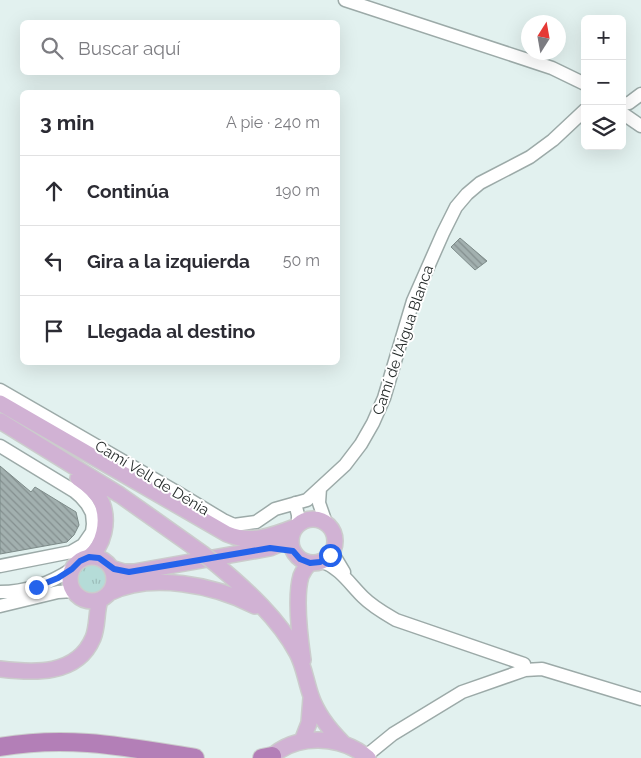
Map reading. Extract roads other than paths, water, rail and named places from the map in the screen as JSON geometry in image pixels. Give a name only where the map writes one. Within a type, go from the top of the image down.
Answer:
[{"type":"highway","points":[[0,747],[27,742],[69,741],[110,744],[195,758]]},
{"type":"main road","points":[[0,403],[227,534],[256,539],[277,535],[294,535]]},
{"type":"main road","points":[[0,421],[120,494],[202,553],[239,584],[288,638],[297,654],[311,696],[323,720],[343,744]]},
{"type":"main road","points":[[0,430],[94,490],[102,502],[105,522],[100,544],[89,557],[80,561],[72,569],[70,580],[79,595],[90,606],[96,621]]},
{"type":"main road","points":[[111,568],[124,572],[134,572],[270,548],[294,535],[308,519],[323,516],[334,535],[333,550],[326,559],[315,562],[300,559],[294,535]]},
{"type":"main road","points":[[0,668],[49,671],[67,665],[87,649],[94,636],[96,621],[114,575],[111,568],[103,560],[89,557]]},
{"type":"main road","points":[[306,679],[302,652],[299,594],[301,577],[315,562]]},
{"type":"main road","points":[[108,593],[123,577],[134,572]]},
{"type":"main road","points":[[79,595],[89,601],[128,587],[147,584],[189,585],[233,596],[269,616]]},
{"type":"main road","points":[[302,741],[309,723],[311,696]]},
{"type":"main road","points":[[268,757],[302,741],[322,740],[343,744],[367,757]]},
{"type":"street","points":[[345,0],[552,68],[581,82]]},
{"type":"street","points":[[626,103],[641,94]]},
{"type":"street","name":"Camí de l’Aigua Blanca","points":[[310,498],[345,465],[373,423],[384,398],[413,302],[456,207],[480,183],[530,157],[553,140],[581,114]]},
{"type":"street","points":[[626,116],[641,126]]},
{"type":"street","name":"Camí Vell de Dénia","points":[[0,390],[222,520],[234,525],[256,522],[276,509],[310,498]]},
{"type":"street","points":[[0,446],[82,496],[92,513],[93,524],[89,538],[78,549],[0,566]]},
{"type":"street","points":[[320,488],[323,516]]},
{"type":"street","points":[[310,498],[323,516]]},
{"type":"street","points":[[294,535],[298,515],[295,503]]},
{"type":"street","points":[[333,550],[349,581]]},
{"type":"street","points":[[315,562],[332,566],[378,610],[396,620],[524,664]]},
{"type":"street","points":[[0,592],[21,590],[48,583],[72,569]]},
{"type":"street","points":[[0,606],[58,592],[79,595]]},
{"type":"street","points":[[367,757],[393,734],[462,692],[525,670],[542,669],[641,699]]}]
